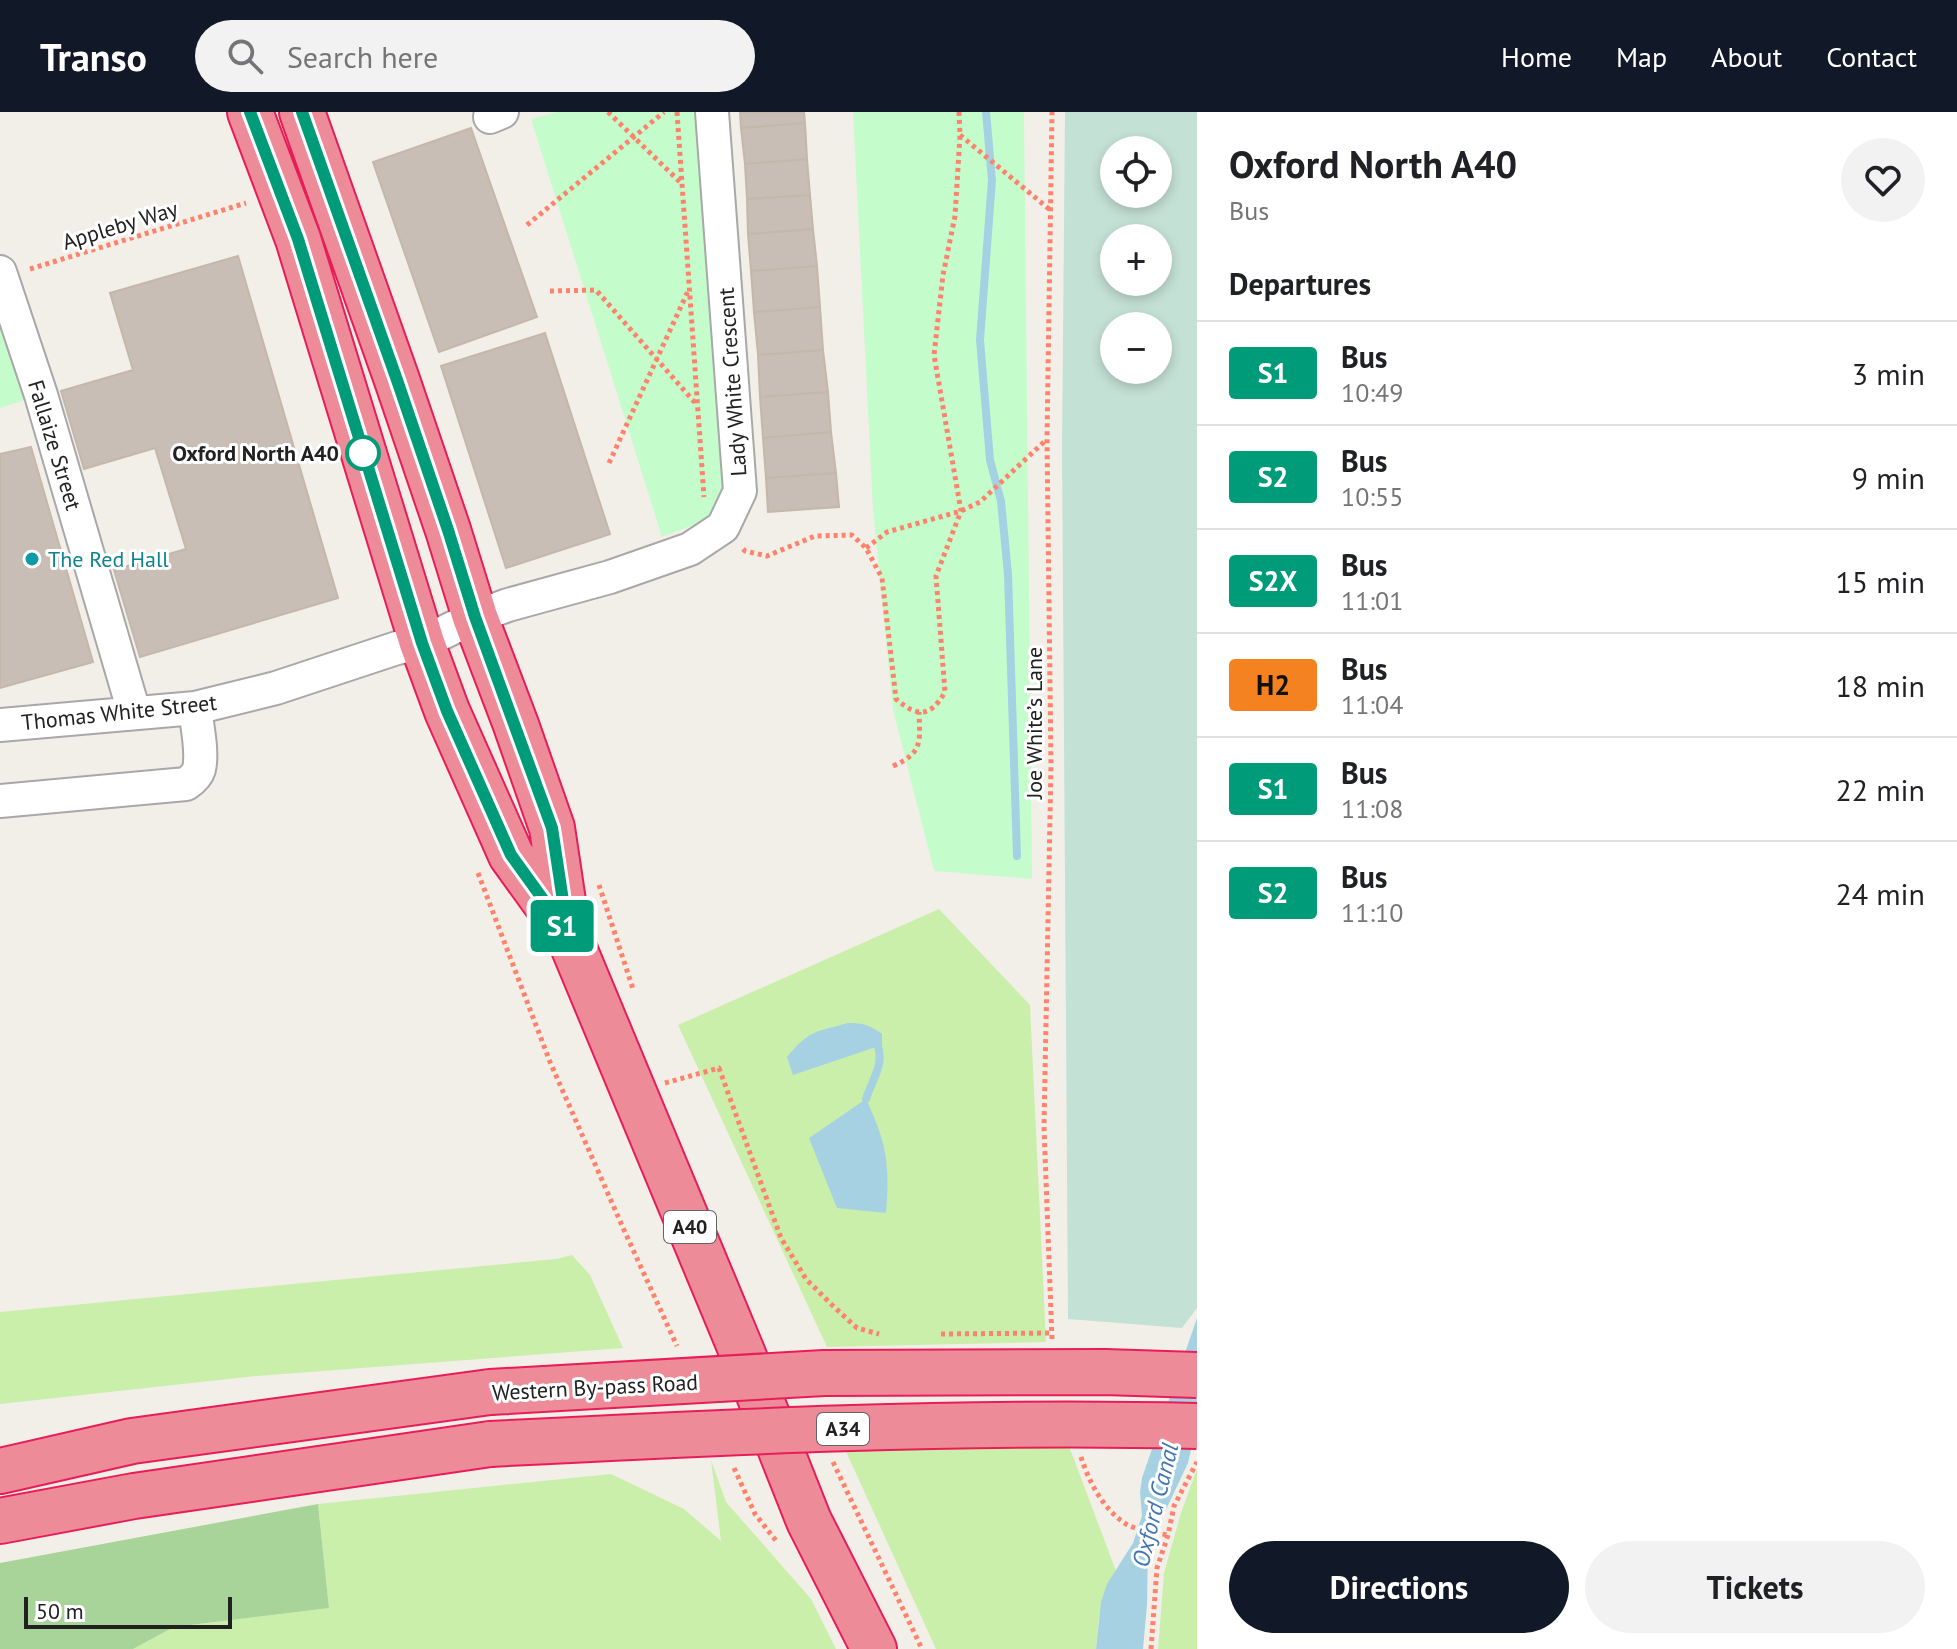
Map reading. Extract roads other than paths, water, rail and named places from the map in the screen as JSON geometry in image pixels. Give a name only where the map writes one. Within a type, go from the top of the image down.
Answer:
[{"type":"highway","name":"A40","points":[[250,112],[298,239],[422,643],[447,711],[511,855],[568,934],[809,1521],[874,1649]]},
{"type":"highway","name":"A40","points":[[302,112],[397,380],[475,617],[552,828],[568,934]]},
{"type":"highway","name":"Western By-pass Road","points":[[0,1471],[132,1441],[490,1392],[824,1373],[1105,1372],[1197,1375]]},
{"type":"highway","name":"A34","points":[[0,1521],[134,1496],[490,1444],[866,1428],[1097,1424],[1197,1426]]},
{"type":"highway","points":[[0,1451],[132,1441]]},
{"type":"highway","points":[[0,1542],[134,1496]]},
{"type":"street","name":"Lady White Crescent","points":[[475,617],[610,577],[690,549],[715,533],[740,491],[712,112]]},
{"type":"street","name":"Fallaize Street","points":[[1,275],[41,395],[134,712]]},
{"type":"street","name":"Thomas White Street","points":[[0,725],[195,708],[276,688],[397,648],[422,643],[475,617]]},
{"type":"street","points":[[0,801],[186,784],[199,772],[195,708]]},
{"type":"water","points":[[848,1023],[866,1025],[878,1031],[882,1034],[882,1045],[793,1075],[787,1057],[801,1042],[814,1033]]},
{"type":"water","points":[[866,1099],[879,1129],[885,1154],[888,1181],[886,1213],[837,1208],[809,1138]]},
{"type":"water","name":"Oxford Canal","points":[[1197,1318],[1197,1423],[1188,1463],[1163,1516],[1155,1521],[1148,1541],[1143,1649],[1096,1649],[1101,1602],[1107,1584],[1133,1543],[1142,1516],[1142,1478]]},
{"type":"waterway","points":[[986,112],[992,180],[980,340],[990,460],[1001,501],[1008,574],[1017,856]]},
{"type":"waterway","points":[[866,1099],[878,1067],[878,1046]]},
{"type":"place","name":"Oxford North A40","points":[[363,453]]},
{"type":"place","name":"The Red Hall","points":[[32,559]]}]
